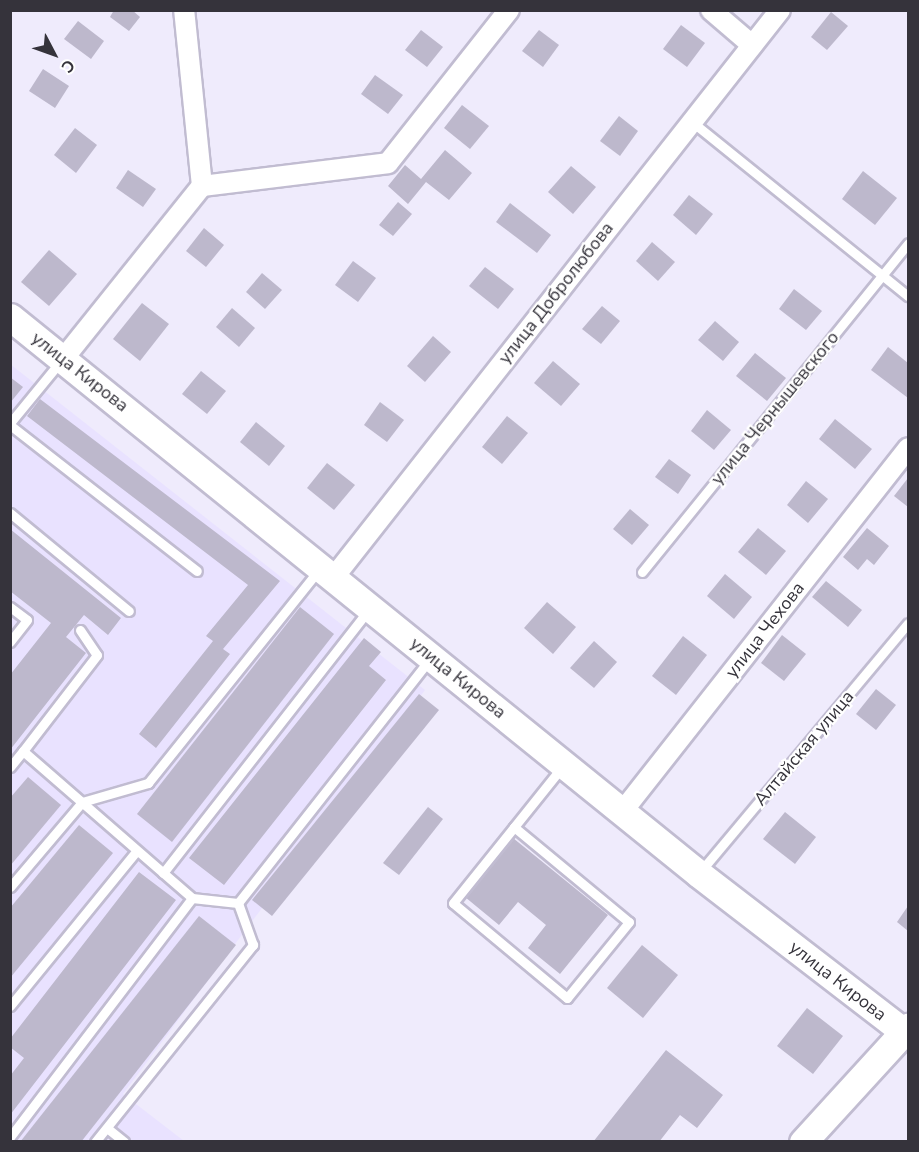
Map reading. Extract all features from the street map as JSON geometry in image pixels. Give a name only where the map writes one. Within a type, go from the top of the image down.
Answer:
[{"type":"main road","name":"улица Кирова","points":[[10,317],[64,358],[622,812],[907,1031]]},
{"type":"main road","points":[[802,1142],[907,1031]]},
{"type":"street","points":[[184,10],[202,186]]},
{"type":"street","points":[[64,358],[202,186],[388,163],[509,10]]},
{"type":"street","points":[[711,10],[752,45]]},
{"type":"street","name":"улица Добролюбова","points":[[328,572],[780,10]]},
{"type":"street","name":"улица Чехова","points":[[622,812],[909,448]]},
{"type":"lane","points":[[691,121],[909,296]]},
{"type":"lane","name":"улица Чернышевского","points":[[642,572],[909,243]]},
{"type":"lane","points":[[64,358],[10,424],[197,571]]},
{"type":"lane","points":[[10,513],[129,611]]},
{"type":"lane","points":[[10,887],[82,802],[148,783],[328,572]]},
{"type":"lane","points":[[10,607],[27,620],[10,642]]},
{"type":"lane","points":[[163,873],[371,607]]},
{"type":"lane","name":"Алтайская улица","points":[[699,873],[909,623]]},
{"type":"lane","points":[[10,767],[97,655],[80,630]]},
{"type":"lane","points":[[238,903],[432,656]]},
{"type":"lane","points":[[23,751],[82,802],[135,853],[192,898],[238,903]]},
{"type":"lane","points":[[514,827],[629,922],[567,999],[453,903],[514,827],[564,765]]},
{"type":"lane","points":[[10,1006],[135,853]]},
{"type":"lane","points":[[10,1137],[192,898]]},
{"type":"lane","points":[[95,1142],[252,945],[238,903]]},
{"type":"lane","points":[[107,1128],[124,1142]]},
{"type":"shaded area","points":[[10,364],[425,690],[123,1094],[184,1141],[11,1141]]},
{"type":"building","points":[[114,10],[132,10],[140,17],[129,31],[110,17]]},
{"type":"building","points":[[831,12],[848,26],[827,50],[811,37]]},
{"type":"building","points":[[78,21],[104,41],[91,59],[64,39]]},
{"type":"building","points":[[681,25],[705,43],[687,67],[663,49]]},
{"type":"building","points":[[421,30],[443,47],[427,67],[405,50]]},
{"type":"building","points":[[539,30],[559,45],[543,67],[522,51]]},
{"type":"building","points":[[43,69],[69,86],[55,108],[29,91]]},
{"type":"building","points":[[375,75],[403,95],[388,114],[361,94]]},
{"type":"building","points":[[462,105],[489,126],[470,149],[444,128]]},
{"type":"building","points":[[619,116],[638,131],[620,156],[600,141]]},
{"type":"building","points":[[75,128],[97,145],[76,173],[54,155]]},
{"type":"building","points":[[445,150],[472,173],[449,200],[426,182],[408,204],[388,186],[405,165],[421,179]]},
{"type":"building","points":[[571,166],[596,187],[573,214],[548,192]]},
{"type":"building","points":[[128,170],[156,189],[143,207],[116,188]]},
{"type":"building","points":[[863,171],[897,198],[875,225],[842,199]]},
{"type":"building","points":[[689,195],[713,214],[696,235],[673,215]]},
{"type":"building","points":[[398,202],[412,214],[393,236],[379,225]]},
{"type":"building","points":[[510,203],[551,235],[537,253],[496,222]]},
{"type":"building","points":[[204,228],[224,245],[206,267],[186,251]]},
{"type":"building","points":[[652,242],[675,262],[658,281],[636,261]]},
{"type":"building","points":[[49,250],[77,274],[49,306],[21,282]]},
{"type":"building","points":[[353,261],[376,278],[358,302],[335,285]]},
{"type":"building","points":[[485,267],[514,289],[498,309],[469,286]]},
{"type":"building","points":[[262,273],[282,290],[265,309],[246,292]]},
{"type":"building","points":[[794,289],[822,311],[806,330],[779,309]]},
{"type":"building","points":[[142,303],[169,324],[140,361],[113,339]]},
{"type":"building","points":[[602,306],[620,321],[601,344],[582,329]]},
{"type":"building","points":[[232,308],[255,328],[239,347],[216,327]]},
{"type":"building","points":[[715,321],[739,342],[723,361],[698,340]]},
{"type":"building","points":[[433,336],[451,352],[425,382],[407,366]]},
{"type":"building","points":[[888,347],[908,363],[908,398],[871,370]]},
{"type":"building","points":[[755,353],[786,378],[767,401],[736,376]]},
{"type":"building","points":[[553,361],[580,384],[561,406],[534,383]]},
{"type":"building","points":[[201,371],[226,391],[207,414],[182,394]]},
{"type":"building","points":[[10,377],[23,387],[10,403]]},
{"type":"building","points":[[40,399],[280,581],[223,649],[230,654],[156,748],[139,734],[213,641],[206,636],[248,585],[27,416]]},
{"type":"building","points":[[380,402],[404,420],[387,442],[364,425]]},
{"type":"building","points":[[707,410],[731,430],[714,450],[691,431]]},
{"type":"building","points":[[507,416],[528,433],[502,464],[482,447]]},
{"type":"building","points":[[835,419],[872,449],[855,469],[819,439]]},
{"type":"building","points":[[256,422],[285,446],[269,466],[240,442]]},
{"type":"building","points":[[669,459],[691,475],[678,494],[655,477]]},
{"type":"building","points":[[327,463],[355,485],[334,510],[307,488]]},
{"type":"building","points":[[908,478],[908,507],[894,496]]},
{"type":"building","points":[[806,481],[828,499],[808,523],[787,505]]},
{"type":"building","points":[[630,509],[649,525],[632,545],[613,529]]},
{"type":"building","points":[[758,528],[786,551],[766,575],[738,552]]},
{"type":"building","points":[[867,528],[889,546],[874,565],[867,559],[858,570],[843,557]]},
{"type":"building","points":[[10,529],[121,618],[108,635],[84,615],[66,637],[86,653],[10,750],[10,675],[51,623],[10,591]]},
{"type":"building","points":[[725,574],[752,597],[734,619],[707,596]]},
{"type":"building","points":[[826,581],[862,610],[848,627],[812,597]]},
{"type":"building","points":[[547,602],[576,627],[553,654],[524,628]]},
{"type":"building","points":[[300,607],[334,634],[172,842],[137,814]]},
{"type":"building","points":[[782,635],[806,654],[784,681],[761,663]]},
{"type":"building","points":[[683,636],[707,655],[676,695],[652,676]]},
{"type":"building","points":[[364,638],[381,652],[369,666],[386,680],[224,885],[189,858]]},
{"type":"building","points":[[594,641],[617,662],[594,688],[570,668]]},
{"type":"building","points":[[876,689],[896,705],[876,730],[856,714]]},
{"type":"building","points":[[419,694],[439,710],[272,916],[252,900]]},
{"type":"building","points":[[28,777],[61,805],[10,866],[10,798]]},
{"type":"building","points":[[428,807],[443,819],[399,875],[383,863]]},
{"type":"building","points":[[785,812],[816,837],[795,864],[763,839]]},
{"type":"building","points":[[79,825],[113,853],[10,978],[10,908]]},
{"type":"building","points":[[513,838],[608,915],[560,974],[528,948],[546,925],[518,902],[499,925],[465,897]]},
{"type":"building","points":[[139,872],[176,900],[10,1115],[10,1076],[24,1058],[10,1047],[10,1039]]},
{"type":"building","points":[[908,906],[908,931],[897,922]]},
{"type":"building","points":[[199,916],[236,945],[81,1142],[20,1142]]},
{"type":"building","points":[[642,945],[678,975],[643,1018],[607,988]]},
{"type":"building","points":[[807,1008],[843,1036],[813,1074],[777,1046]]},
{"type":"building","points":[[666,1050],[723,1095],[697,1128],[680,1115],[659,1142],[593,1142]]}]
